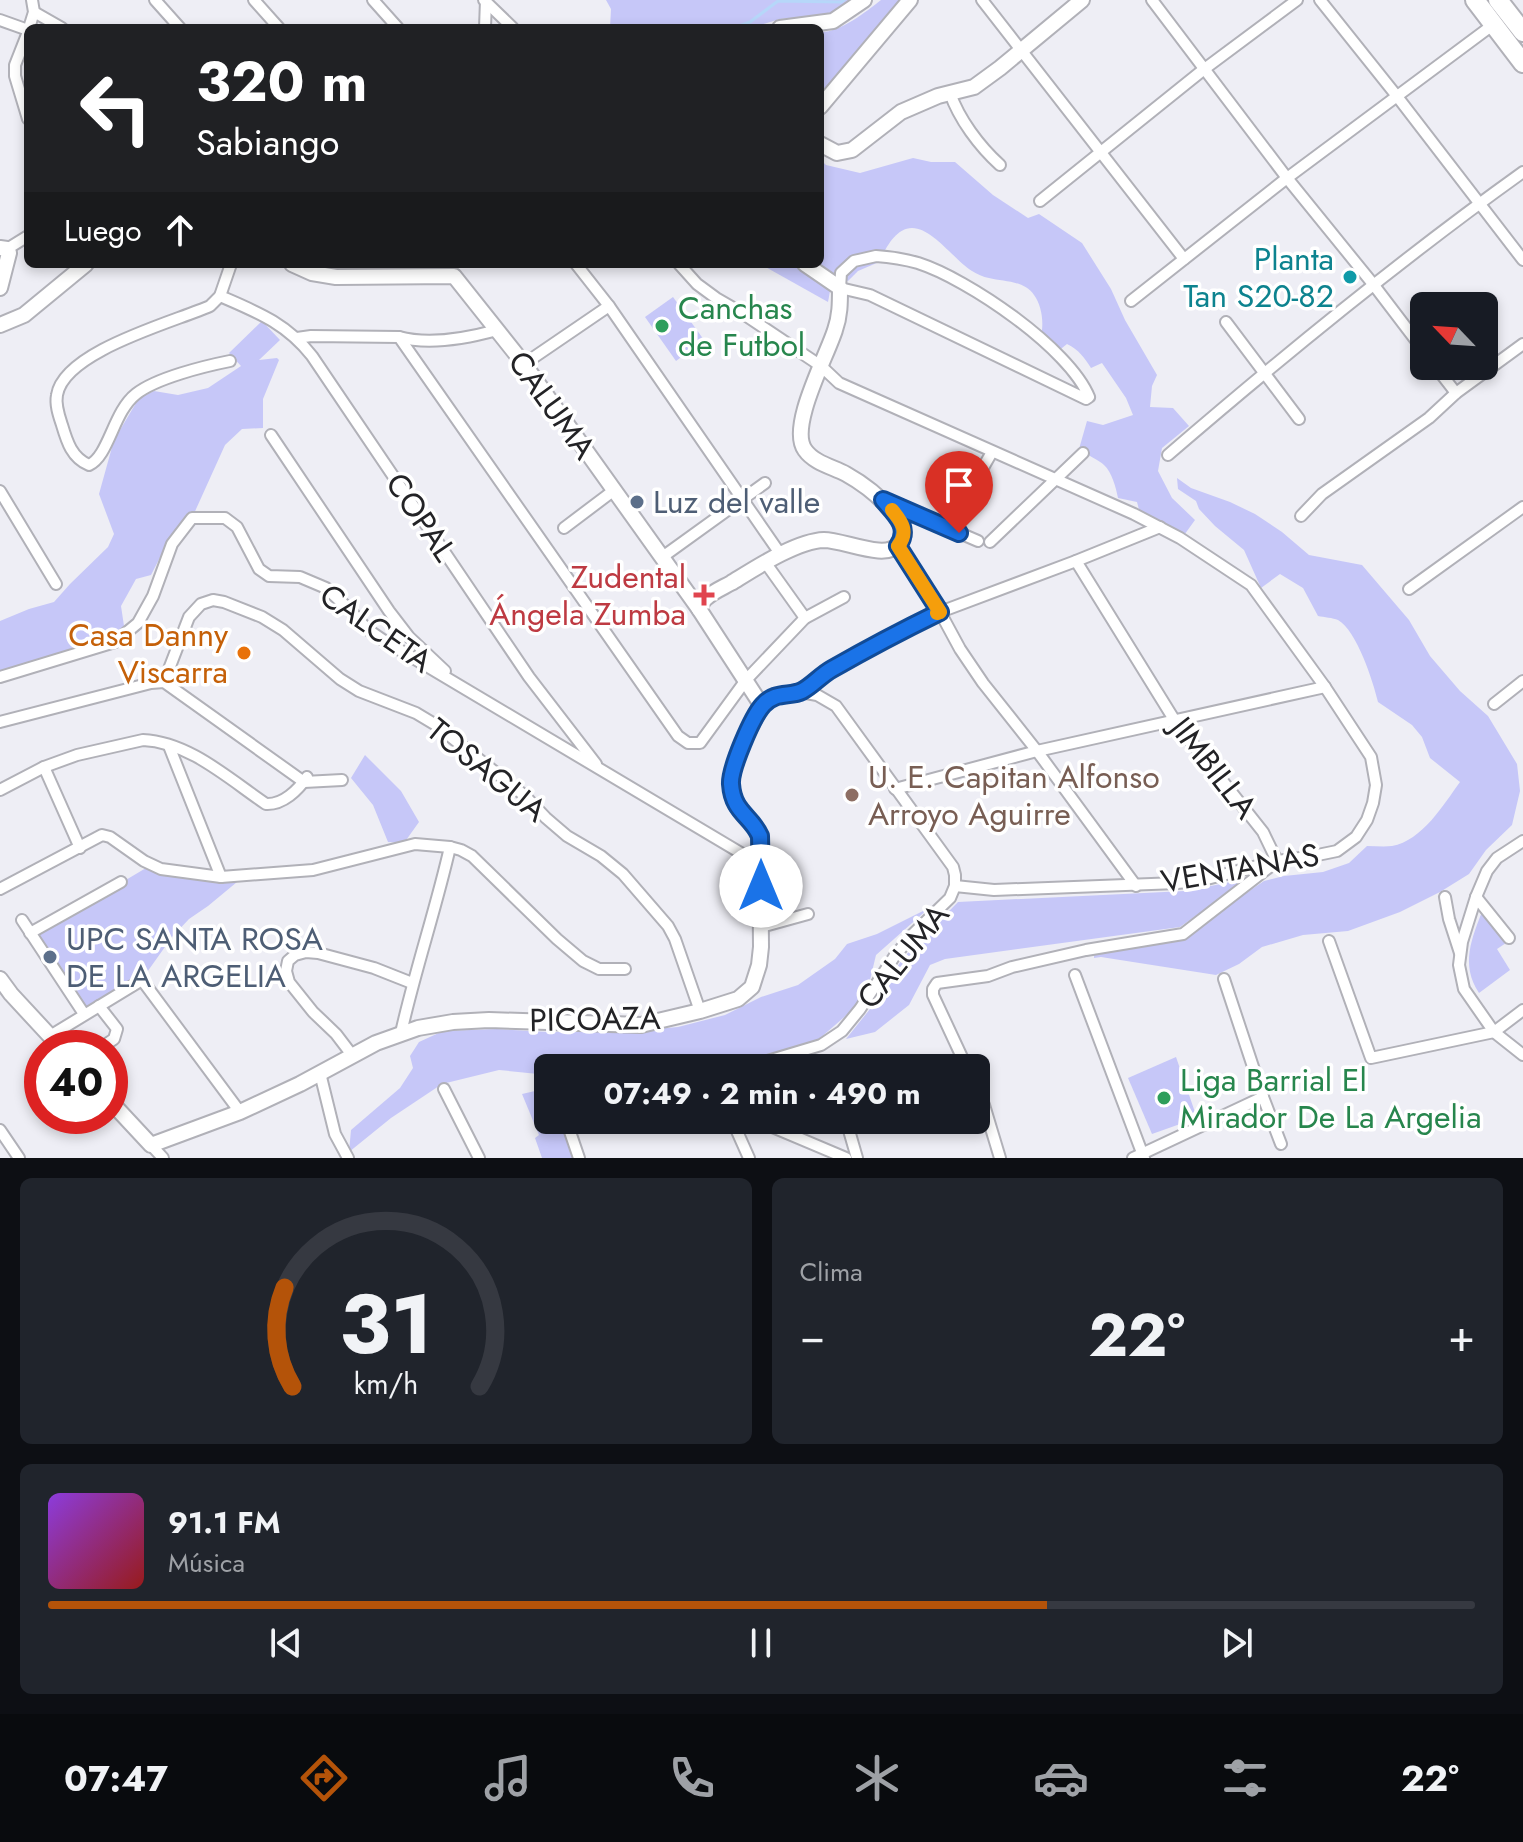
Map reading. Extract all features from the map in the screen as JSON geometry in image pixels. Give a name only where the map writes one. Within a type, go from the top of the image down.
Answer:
[{"type":"highway","points":[[1475,0],[1523,63]]},
{"type":"highway","points":[[1498,0],[1523,32]]},
{"type":"street","points":[[155,0],[176,24]]},
{"type":"street","points":[[254,0],[275,24]]},
{"type":"street","points":[[373,0],[394,24]]},
{"type":"street","points":[[810,24],[833,21],[864,0]]},
{"type":"street","points":[[824,102],[910,0]]},
{"type":"street","points":[[982,0],[1184,259]]},
{"type":"street","points":[[824,146],[837,153],[852,150],[901,112],[938,96],[974,87],[1082,0]]},
{"type":"street","points":[[1152,0],[1203,70],[1410,333]]},
{"type":"street","points":[[1040,201],[1203,70],[1297,0]]},
{"type":"street","points":[[1320,0],[1523,260]]},
{"type":"street","points":[[485,1],[485,24]]},
{"type":"street","points":[[485,1],[509,24]]},
{"type":"street","points":[[33,6],[57,24]]},
{"type":"street","points":[[0,20],[24,29]]},
{"type":"street","points":[[1131,301],[1287,178],[1494,24]]},
{"type":"street","points":[[24,41],[15,65],[24,106]]},
{"type":"street","points":[[950,93],[979,142],[1000,165]]},
{"type":"street","points":[[1168,455],[1373,284],[1523,172]]},
{"type":"street","points":[[0,288],[9,253],[3,249],[24,238]]},
{"type":"street","points":[[699,609],[706,598],[765,562],[810,543],[826,540],[883,552],[893,550],[904,536],[903,526],[883,500],[847,475],[810,456],[800,440],[799,429],[840,314],[840,288],[841,273],[854,261],[876,256],[895,257],[920,264],[962,283],[1032,330],[1074,370],[1089,397],[1086,399],[870,295],[840,288],[811,268]]},
{"type":"street","points":[[0,325],[24,315],[81,268]]},
{"type":"street","points":[[230,268],[220,296],[210,306],[113,345],[87,358],[73,370],[57,393],[58,409],[73,453],[80,462],[89,465],[96,462],[117,418],[135,394],[194,369],[230,361]]},
{"type":"street","points":[[301,268],[336,277],[456,270]]},
{"type":"street","points":[[579,268],[609,306],[781,555]]},
{"type":"street","name":"VENTANAS","points":[[683,268],[716,298],[821,366],[839,383],[1160,527],[1251,585],[1371,757],[1376,785],[1367,820],[1356,837],[1337,851],[1277,861],[1199,881],[994,890],[955,886]]},
{"type":"street","name":"CALUMA","points":[[456,270],[699,609],[762,706]]},
{"type":"street","name":"COPAL","points":[[220,296],[269,317],[297,338],[321,368],[529,677],[599,768]]},
{"type":"street","points":[[524,364],[609,306]]},
{"type":"street","points":[[1226,322],[1299,419]]},
{"type":"street","points":[[297,338],[399,337],[424,341],[474,337],[497,330]]},
{"type":"street","points":[[399,337],[678,736],[688,743],[700,743],[746,680],[805,618],[844,597]]},
{"type":"street","points":[[1301,516],[1322,494],[1429,418],[1456,393],[1523,344]]},
{"type":"street","points":[[1446,380],[1456,393]]},
{"type":"street","points":[[271,435],[389,611],[424,653],[461,686]]},
{"type":"street","points":[[940,524],[969,492],[992,452]]},
{"type":"street","points":[[990,542],[1083,453]]},
{"type":"street","points":[[661,558],[765,483]]},
{"type":"street","points":[[0,491],[56,584]]},
{"type":"street","points":[[564,528],[613,491]]},
{"type":"street","points":[[883,500],[978,541]]},
{"type":"street","points":[[1409,589],[1523,507]]},
{"type":"street","name":"CALCETA","points":[[0,677],[115,642],[138,623],[153,596],[172,544],[192,518],[225,518],[237,527],[259,569],[269,576],[300,577],[326,588],[367,629],[761,865]]},
{"type":"street","points":[[762,706],[775,697],[801,692],[822,675],[886,638],[940,612],[1160,527]]},
{"type":"street","points":[[898,546],[983,683],[1136,886]]},
{"type":"street","name":"JIMBILLA","points":[[1076,561],[1175,721],[1263,832],[1277,861]]},
{"type":"street","points":[[765,562],[805,618]]},
{"type":"street","name":"TOSAGUA","points":[[164,682],[189,617],[201,604],[213,600],[224,602],[262,617],[283,630],[340,679],[359,691],[416,713],[436,725],[525,796],[567,836],[601,856],[623,874],[668,926],[700,1011]]},
{"type":"street","points":[[1494,704],[1523,681]]},
{"type":"street","points":[[0,722],[164,682],[306,780],[342,780]]},
{"type":"street","points":[[895,789],[1037,751],[1325,687]]},
{"type":"street","name":"CALUMA","points":[[791,1054],[821,1045],[842,1031],[894,957],[950,898],[955,886],[953,867],[836,706],[817,695],[801,692]]},
{"type":"street","name":"PICOAZA","points":[[151,1145],[240,1112],[401,1033],[435,1024],[477,1021],[641,1025],[738,999],[752,987],[759,965],[761,865],[760,836],[736,805],[731,781],[734,765],[762,706]]},
{"type":"street","points":[[0,790],[44,767],[77,755],[143,740],[182,749],[196,756],[266,804],[275,804],[306,780]]},
{"type":"street","points":[[169,746],[221,877]]},
{"type":"street","points":[[44,767],[80,848]]},
{"type":"street","points":[[0,889],[102,835],[161,869],[221,877],[313,870],[415,844],[450,847],[472,856],[583,961],[599,969],[625,969]]},
{"type":"street","points":[[1523,841],[1497,858],[1487,871],[1462,942],[1459,965],[1464,989],[1494,1032],[1523,1055]]},
{"type":"street","points":[[401,1033],[450,847]]},
{"type":"street","points":[[960,1054],[933,995],[937,983],[988,976],[1012,967],[1086,950],[1183,934],[1277,861]]},
{"type":"street","points":[[30,933],[121,882]]},
{"type":"street","points":[[1445,897],[1461,955]]},
{"type":"street","points":[[1476,897],[1509,938]]},
{"type":"street","points":[[761,927],[808,914]]},
{"type":"street","points":[[22,920],[84,1014]]},
{"type":"street","points":[[1329,941],[1371,1058],[1494,1032],[1523,1010]]},
{"type":"street","points":[[352,1055],[289,982],[286,971],[288,961],[306,952],[318,953],[374,968],[412,983]]},
{"type":"street","points":[[1075,975],[1140,1157],[1263,1097]]},
{"type":"street","points":[[0,979],[44,1030]]},
{"type":"street","points":[[1224,979],[1281,1144]]},
{"type":"street","points":[[59,1030],[142,980],[240,1112]]},
{"type":"street","points":[[99,1006],[117,1030]]},
{"type":"street","points":[[320,1073],[335,1134],[348,1158]]},
{"type":"street","points":[[444,1089],[479,1158]]},
{"type":"street","points":[[128,1120],[163,1158]]},
{"type":"street","points":[[990,1125],[1000,1158]]},
{"type":"street","points":[[0,1130],[19,1158]]},
{"type":"street","points":[[571,1134],[579,1158]]},
{"type":"street","points":[[738,1134],[749,1158]]},
{"type":"street","points":[[789,1134],[846,1158]]},
{"type":"street","points":[[850,1134],[857,1158]]},
{"type":"shaded area","points":[[606,0],[855,0],[834,15],[780,19],[764,24],[610,24],[611,9]]},
{"type":"shaded area","points":[[881,0],[904,0],[824,90],[824,31],[860,16]]},
{"type":"shaded area","points":[[913,158],[955,162],[993,195],[1028,218],[1039,214],[1082,243],[1111,289],[1157,375],[1152,386],[1150,407],[1173,408],[1189,426],[1162,448],[1158,471],[1172,498],[1195,520],[1182,538],[1142,521],[1137,502],[1118,498],[1107,468],[1079,449],[1087,421],[1103,425],[1133,415],[1126,398],[1102,363],[1091,368],[1071,346],[1067,344],[1057,352],[1041,336],[1041,309],[1030,290],[1019,284],[976,273],[928,233],[912,228],[896,236],[879,262],[858,271],[848,281],[823,268],[824,163],[860,173]]},
{"type":"shaded area","points":[[767,268],[802,268],[830,291],[828,302]]},
{"type":"shaded area","points":[[673,297],[704,340],[676,361],[645,317]]},
{"type":"shaded area","points":[[262,321],[280,340],[259,360],[279,360],[263,399],[263,428],[242,429],[225,445],[192,518],[173,532],[151,575],[136,579],[121,606],[124,626],[113,637],[0,674],[0,621],[54,602],[108,547],[114,534],[99,494],[114,440],[139,398],[154,391],[178,395],[208,388],[241,366],[229,353]]},
{"type":"shaded area","points":[[1177,478],[1191,488],[1255,514],[1309,555],[1362,565],[1409,620],[1430,656],[1460,691],[1488,716],[1517,764],[1520,791],[1512,825],[1486,850],[1469,874],[1440,892],[1400,912],[1348,931],[1303,935],[1262,947],[1239,964],[1216,975],[1094,958],[1094,949],[1184,935],[1264,881],[1323,872],[1349,863],[1367,846],[1403,843],[1431,820],[1460,782],[1430,758],[1422,737],[1412,725],[1378,702],[1363,657],[1345,626],[1338,620],[1318,616],[1303,588],[1280,574],[1261,588],[1244,550],[1215,526],[1199,509],[1196,501],[1178,489]]},
{"type":"shaded area","points":[[365,755],[401,791],[419,822],[404,843],[388,842],[373,805],[351,778]]},
{"type":"shaded area","points":[[146,868],[187,878],[235,879],[237,882],[189,919],[145,975],[85,1011],[35,934]]},
{"type":"shaded area","points":[[1245,881],[1180,927],[945,959],[930,965],[909,1005],[875,1032],[846,1039],[874,1004],[904,957],[958,902],[1185,891]]},
{"type":"shaded area","points":[[929,908],[876,955],[870,980],[857,1006],[819,1039],[773,1054],[534,1054],[534,1074],[499,1070],[442,1084],[391,1118],[349,1152],[351,1130],[400,1088],[413,1068],[410,1056],[419,1042],[443,1031],[634,1031],[678,1027],[725,1015],[761,997],[798,985],[835,959],[847,944],[877,934]]},
{"type":"shaded area","points":[[1483,909],[1509,941],[1497,949],[1510,970],[1479,993],[1473,982],[1469,961]]},
{"type":"shaded area","name":"Liga Barrial El Mirador De La Argelia","points":[[1176,1057],[1197,1118],[1152,1134],[1128,1078]]},
{"type":"shaded area","points":[[534,1091],[534,1123],[522,1094]]},
{"type":"shaded area","points":[[569,1134],[577,1158],[542,1158],[535,1138],[539,1135]]},
{"type":"waterway","points":[[745,24],[778,1],[844,0]]},
{"type":"slow traffic","points":[[892,510],[903,526],[904,536],[898,546],[940,612],[937,613]]},
{"type":"place","name":"Planta Tan S20-82","points":[[1350,277]]},
{"type":"place","name":"Canchas de Futbol","points":[[662,326]]},
{"type":"place","name":"Luz del valle","points":[[637,502]]},
{"type":"place","name":"Zudental Ángela Zumba","points":[[704,595]]},
{"type":"place","name":"Casa Danny Viscarra","points":[[244,653]]},
{"type":"place","name":"U. E. Capitan Alfonso Arroyo Aguirre","points":[[852,795]]},
{"type":"place","name":"UPC SANTA ROSA DE LA ARGELIA","points":[[50,957]]},
{"type":"place","name":"Liga Barrial El Mirador De La Argelia","points":[[1164,1098]]},
{"type":"route","points":[[761,886],[760,836],[736,805],[731,781],[734,765],[754,719],[768,700],[801,692],[822,675],[886,638],[940,612],[898,546],[904,536],[903,526],[883,500],[959,533]]}]
